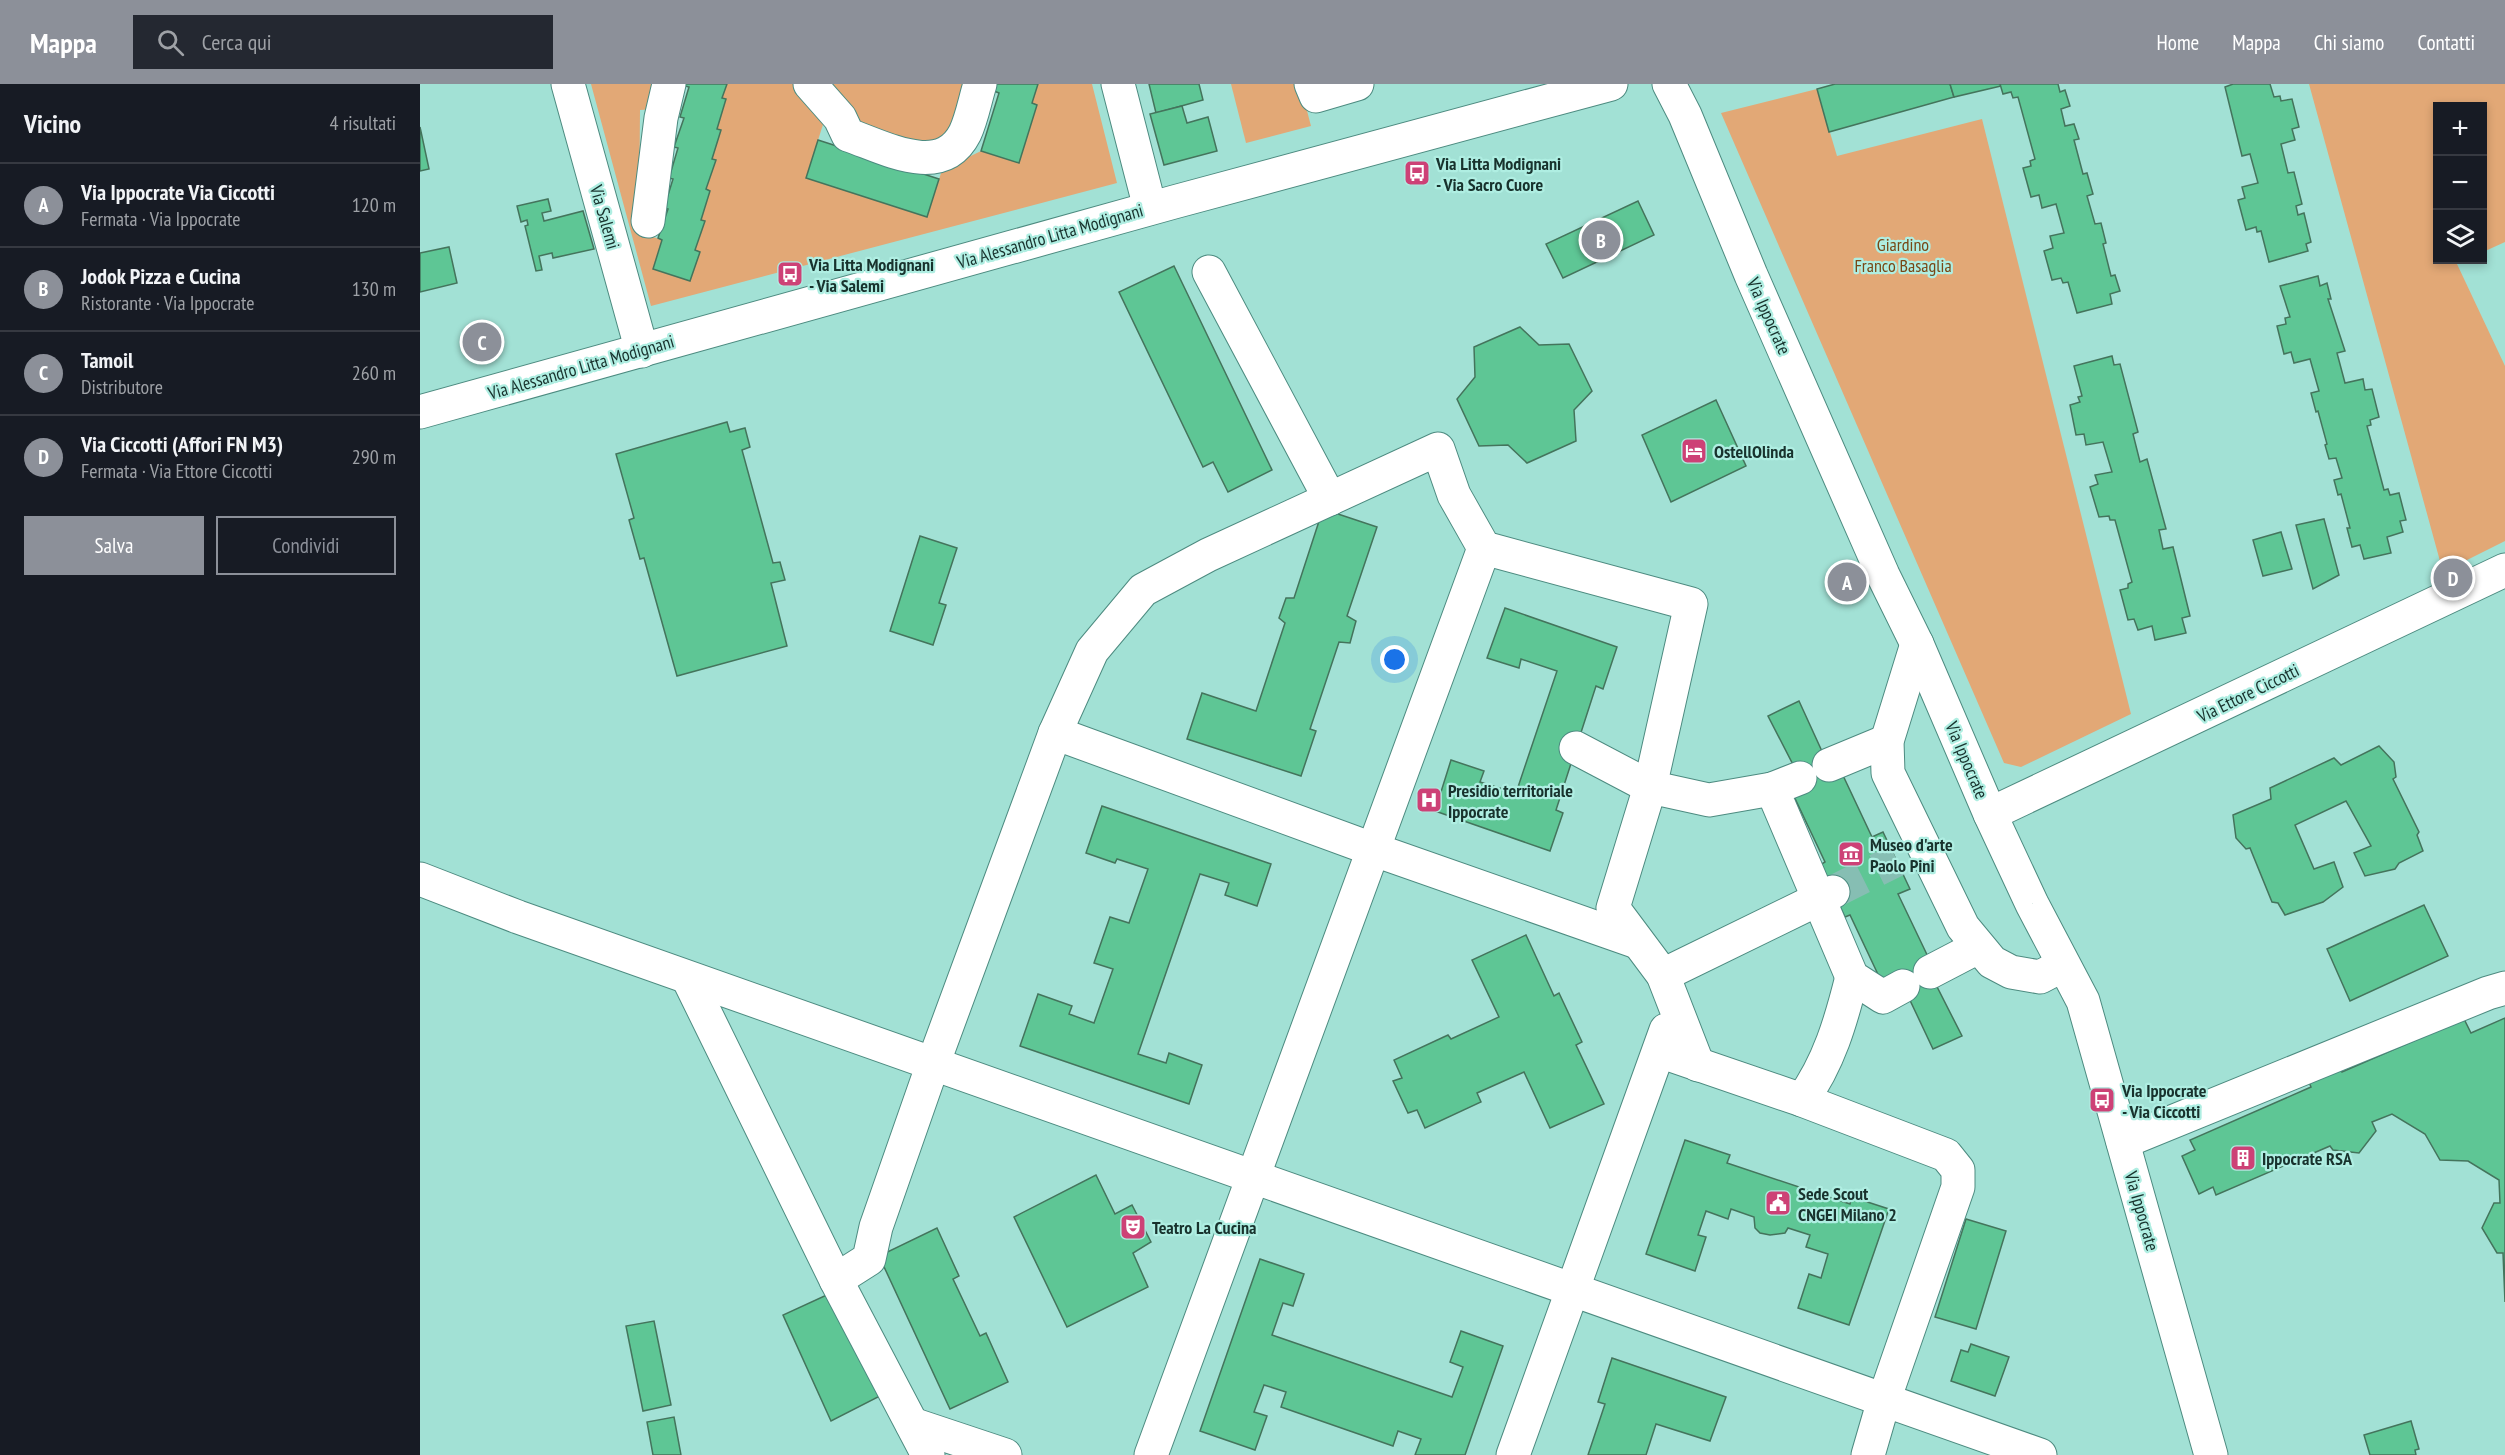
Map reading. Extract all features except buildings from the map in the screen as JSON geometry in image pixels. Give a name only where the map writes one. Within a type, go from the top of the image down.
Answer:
[{"type":"street","name":"Via Salemi","points":[[568,84],[642,351]]},
{"type":"street","points":[[648,221],[661,118],[669,84]]},
{"type":"street","points":[[810,84],[840,118],[848,135],[919,159],[936,158],[951,151],[964,134],[980,84]]},
{"type":"street","points":[[1118,84],[1150,208]]},
{"type":"street","points":[[1311,84],[1316,96],[1357,84]]},
{"type":"street","name":"Via Alessandro Litta Modignani","points":[[420,412],[1150,208],[1611,84]]},
{"type":"street","name":"Via Ippocrate","points":[[1669,84],[1685,115],[1751,275],[1878,564],[1917,644],[1990,814],[2063,965],[2083,1001],[2211,1455]]},
{"type":"street","points":[[1209,272],[1330,499]]},
{"type":"street","points":[[836,1280],[869,1259],[876,1227],[933,1064],[1055,734],[1092,651],[1143,590],[1208,555],[1438,449],[1454,495],[1484,548],[1691,603],[1650,787],[1613,908],[1663,975],[1698,1065]]},
{"type":"street","points":[[1150,1455],[1484,548]]},
{"type":"street","name":"Via Ettore Ciccotti","points":[[1990,814],[2505,570]]},
{"type":"street","points":[[1917,644],[1887,741],[1888,773],[1963,927],[1978,947],[1992,962],[2011,972],[2040,977],[2063,965]]},
{"type":"street","points":[[1055,734],[1637,942]]},
{"type":"street","points":[[1576,748],[1650,787],[1710,800],[1800,777],[1887,741]]},
{"type":"street","points":[[1800,777],[1825,895],[1852,977],[1838,1031],[1815,1082],[1802,1100]]},
{"type":"street","points":[[420,879],[688,978],[2040,1455]]},
{"type":"street","points":[[1663,975],[1825,895]]},
{"type":"street","points":[[1852,977],[1883,997],[1978,947]]},
{"type":"street","points":[[688,978],[836,1280],[928,1455]]},
{"type":"street","points":[[2123,1142],[2505,988]]},
{"type":"street","points":[[1514,1455],[1674,1007]]},
{"type":"street","points":[[1659,1051],[1802,1100],[1946,1155],[1958,1170],[1958,1187],[1884,1400],[1868,1455]]},
{"type":"street","points":[[912,1424],[1005,1455]]},
{"type":"green space","points":[[591,84],[657,84],[655,109],[640,110],[639,232],[662,240],[653,269],[690,281],[699,252],[695,250],[705,222],[701,220],[710,191],[706,189],[716,161],[712,159],[721,130],[717,129],[726,99],[722,98],[727,84],[797,84],[826,115],[806,178],[927,217],[942,170],[981,151],[1019,162],[1037,105],[1032,103],[1038,84],[1092,84],[1117,183],[651,306]]},
{"type":"green space","points":[[824,84],[968,84],[951,134],[927,146],[864,125]]},
{"type":"green space","points":[[1231,84],[1300,84],[1311,126],[1246,143]]},
{"type":"green space","points":[[2309,84],[2505,84],[2505,242],[2487,250],[2487,102],[2433,102],[2433,264],[2457,264],[2505,366],[2505,541],[2443,572]]},
{"type":"green space","name":"Giardino Franco Basaglia","points":[[1817,89],[1837,156],[1982,119],[2131,714],[2021,767],[2004,763],[1721,113]]},
{"type":"tunnel","points":[[1833,892],[1897,860]]},
{"type":"place","name":"Via Litta Modignani - Via Sacro Cuore","points":[[1417,173]]},
{"type":"place","name":"Jodok Pizza e Cucina","points":[[1601,240]]},
{"type":"place","name":"Via Litta Modignani - Via Salemi","points":[[790,274]]},
{"type":"place","name":"Tamoil","points":[[482,342]]},
{"type":"place","name":"OstellOlinda","points":[[1694,451]]},
{"type":"place","name":"Via Ciccotti (Affori FN M3)","points":[[2453,578]]},
{"type":"place","name":"Via Ippocrate Via Ciccotti","points":[[1847,582]]},
{"type":"place","name":"Presidio territoriale Ippocrate","points":[[1429,800]]},
{"type":"place","name":"Museo d'arte Paolo Pini","points":[[1851,854]]},
{"type":"place","name":"Via Ippocrate - Via Ciccotti","points":[[2102,1100]]},
{"type":"place","name":"Ippocrate RSA","points":[[2243,1158]]},
{"type":"place","name":"Sede Scout CNGEI Milano 2","points":[[1778,1203]]},
{"type":"place","name":"Teatro La Cucina","points":[[1133,1227]]}]
